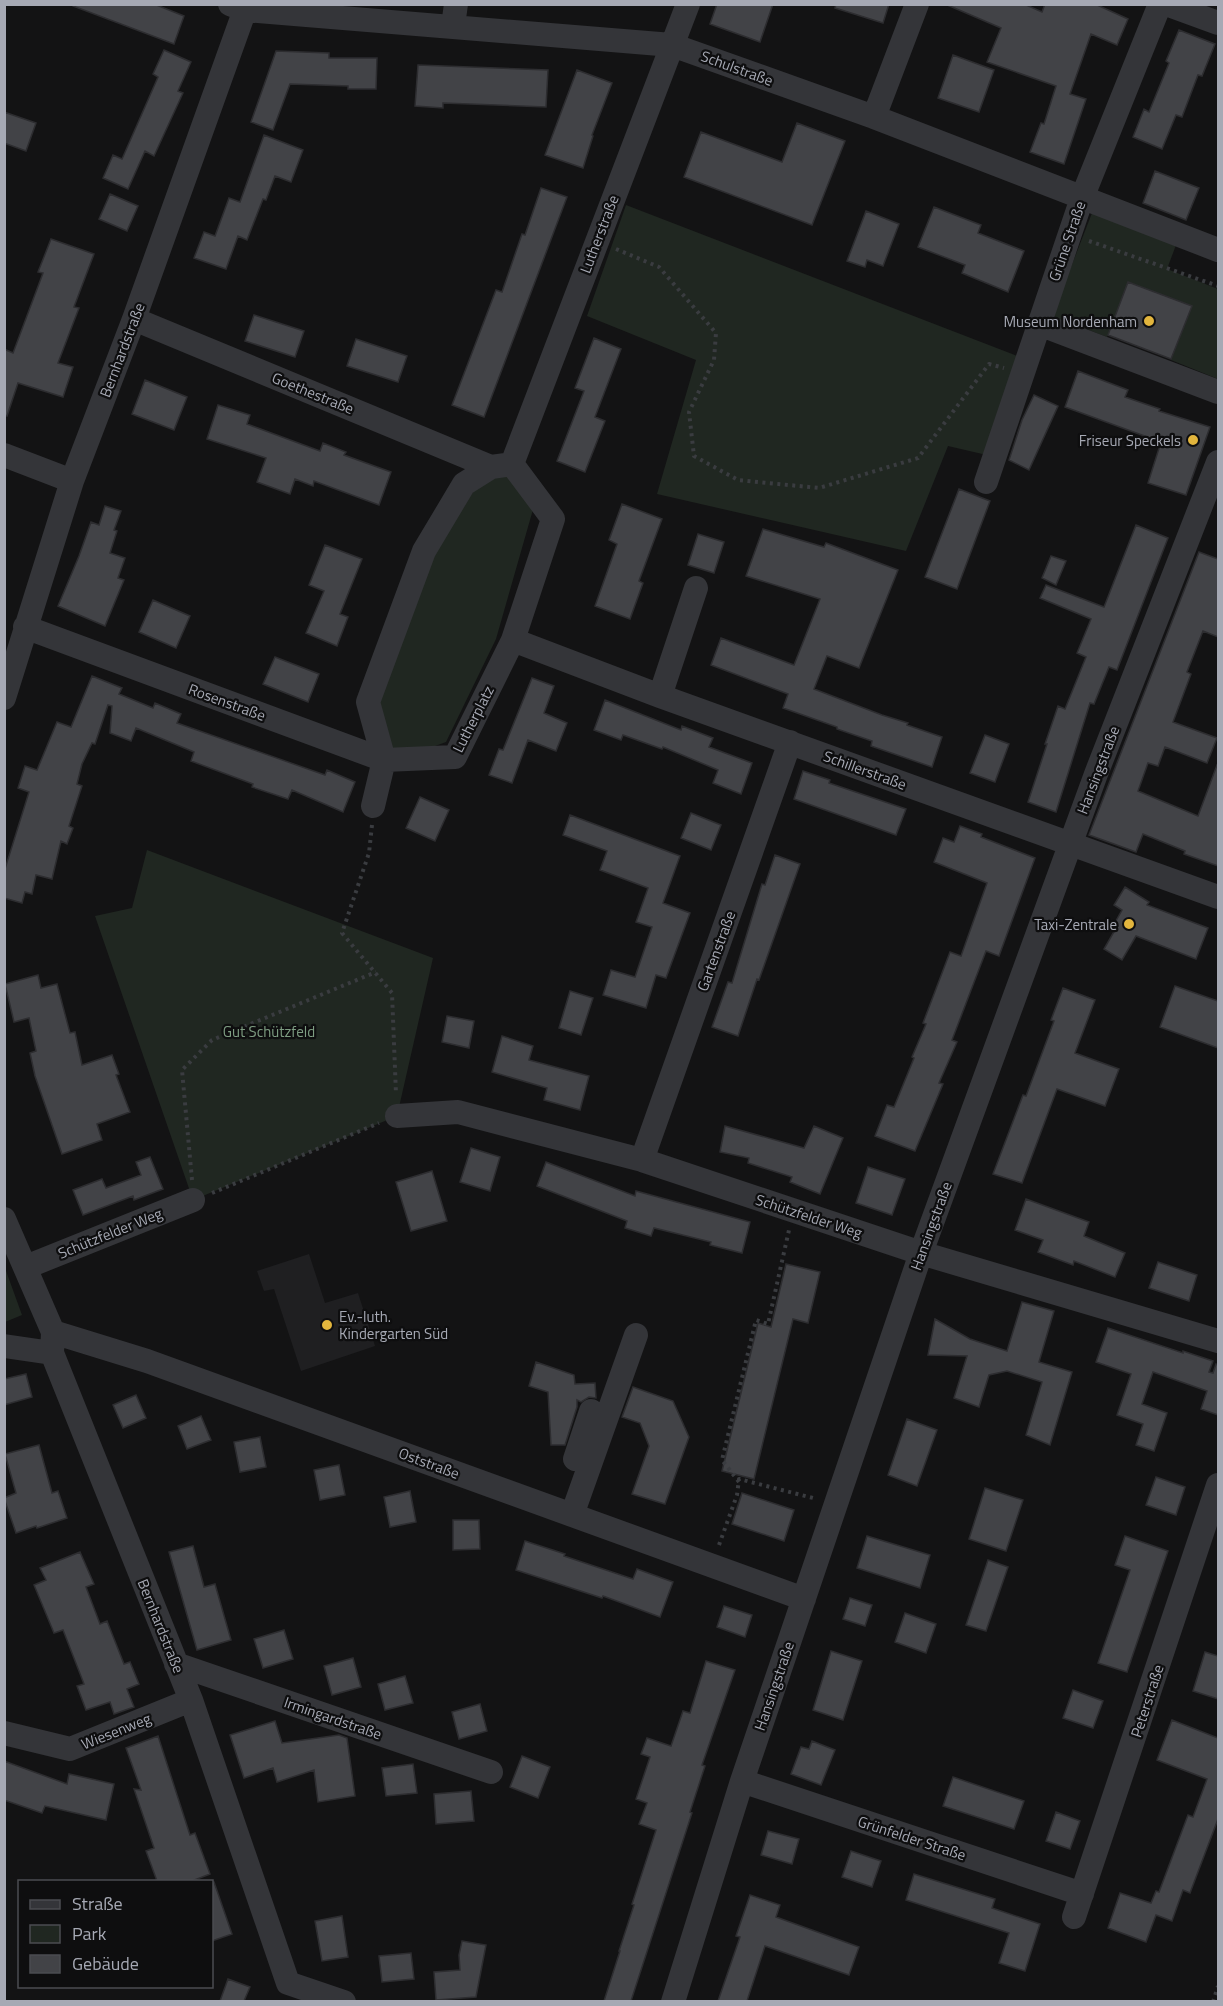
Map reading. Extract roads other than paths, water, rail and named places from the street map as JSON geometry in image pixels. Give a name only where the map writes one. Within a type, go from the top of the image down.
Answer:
[{"type":"street","name":"Lutherstraße","points":[[502,466],[596,241],[688,4]]},
{"type":"street","points":[[874,117],[916,4]]},
{"type":"street","name":"Grüne Straße","points":[[986,482],[1082,198],[1160,4]]},
{"type":"street","points":[[1166,4],[1218,24]]},
{"type":"street","name":"Schulstraße","points":[[241,6],[455,15],[672,45],[874,117],[1218,250]]},
{"type":"street","name":"Bernhardstraße","points":[[4,698],[72,481],[134,320],[241,6]]},
{"type":"street","name":"Goethestraße","points":[[134,320],[502,466]]},
{"type":"street","points":[[1039,324],[1218,392]]},
{"type":"street","points":[[4,455],[72,481]]},
{"type":"street","name":"Hansingstraße","points":[[673,2001],[742,1781],[921,1253],[1070,844],[1218,462]]},
{"type":"street","points":[[373,806],[384,759],[368,702],[424,551],[464,484],[502,466]]},
{"type":"street","name":"Lutherplatz","points":[[384,759],[455,757],[513,640],[553,519],[502,466]]},
{"type":"street","points":[[660,696],[696,588]]},
{"type":"street","name":"Rosenstraße","points":[[25,627],[384,759]]},
{"type":"street","name":"Schillerstraße","points":[[513,640],[660,696],[1218,897]]},
{"type":"street","name":"Gartenstraße","points":[[642,1160],[790,742]]},
{"type":"street","name":"Schützfelder Weg","points":[[397,1116],[458,1112],[642,1160],[921,1253],[1218,1341]]},
{"type":"street","name":"Schützfelder Weg","points":[[26,1267],[193,1200]]},
{"type":"street","name":"Bernhardstraße","points":[[4,1219],[26,1267],[190,1700],[285,1992],[344,2001]]},
{"type":"street","points":[[566,1513],[636,1335]]},
{"type":"street","name":"Oststraße","points":[[4,1346],[53,1342],[147,1361],[804,1599]]},
{"type":"street","points":[[566,1513],[591,1411]]},
{"type":"street","name":"Peterstraße","points":[[1074,1917],[1218,1485]]},
{"type":"street","name":"Irmingardstraße","points":[[176,1664],[491,1772]]},
{"type":"street","name":"Wiesenweg","points":[[4,1733],[70,1749],[190,1700]]},
{"type":"street","name":"Grünfelder Straße","points":[[742,1781],[1082,1894]]},
{"type":"place","name":"Museum Nordenham","points":[[1149,321]]},
{"type":"place","name":"Friseur Speckels","points":[[1193,440]]},
{"type":"place","name":"Taxi-Zentrale","points":[[1129,924]]},
{"type":"place","name":"Ev.-luth. Kindergarten Süd","points":[[327,1325]]},
{"type":"park label","name":"Gut Schützfeld","points":[[269,1031]]}]
